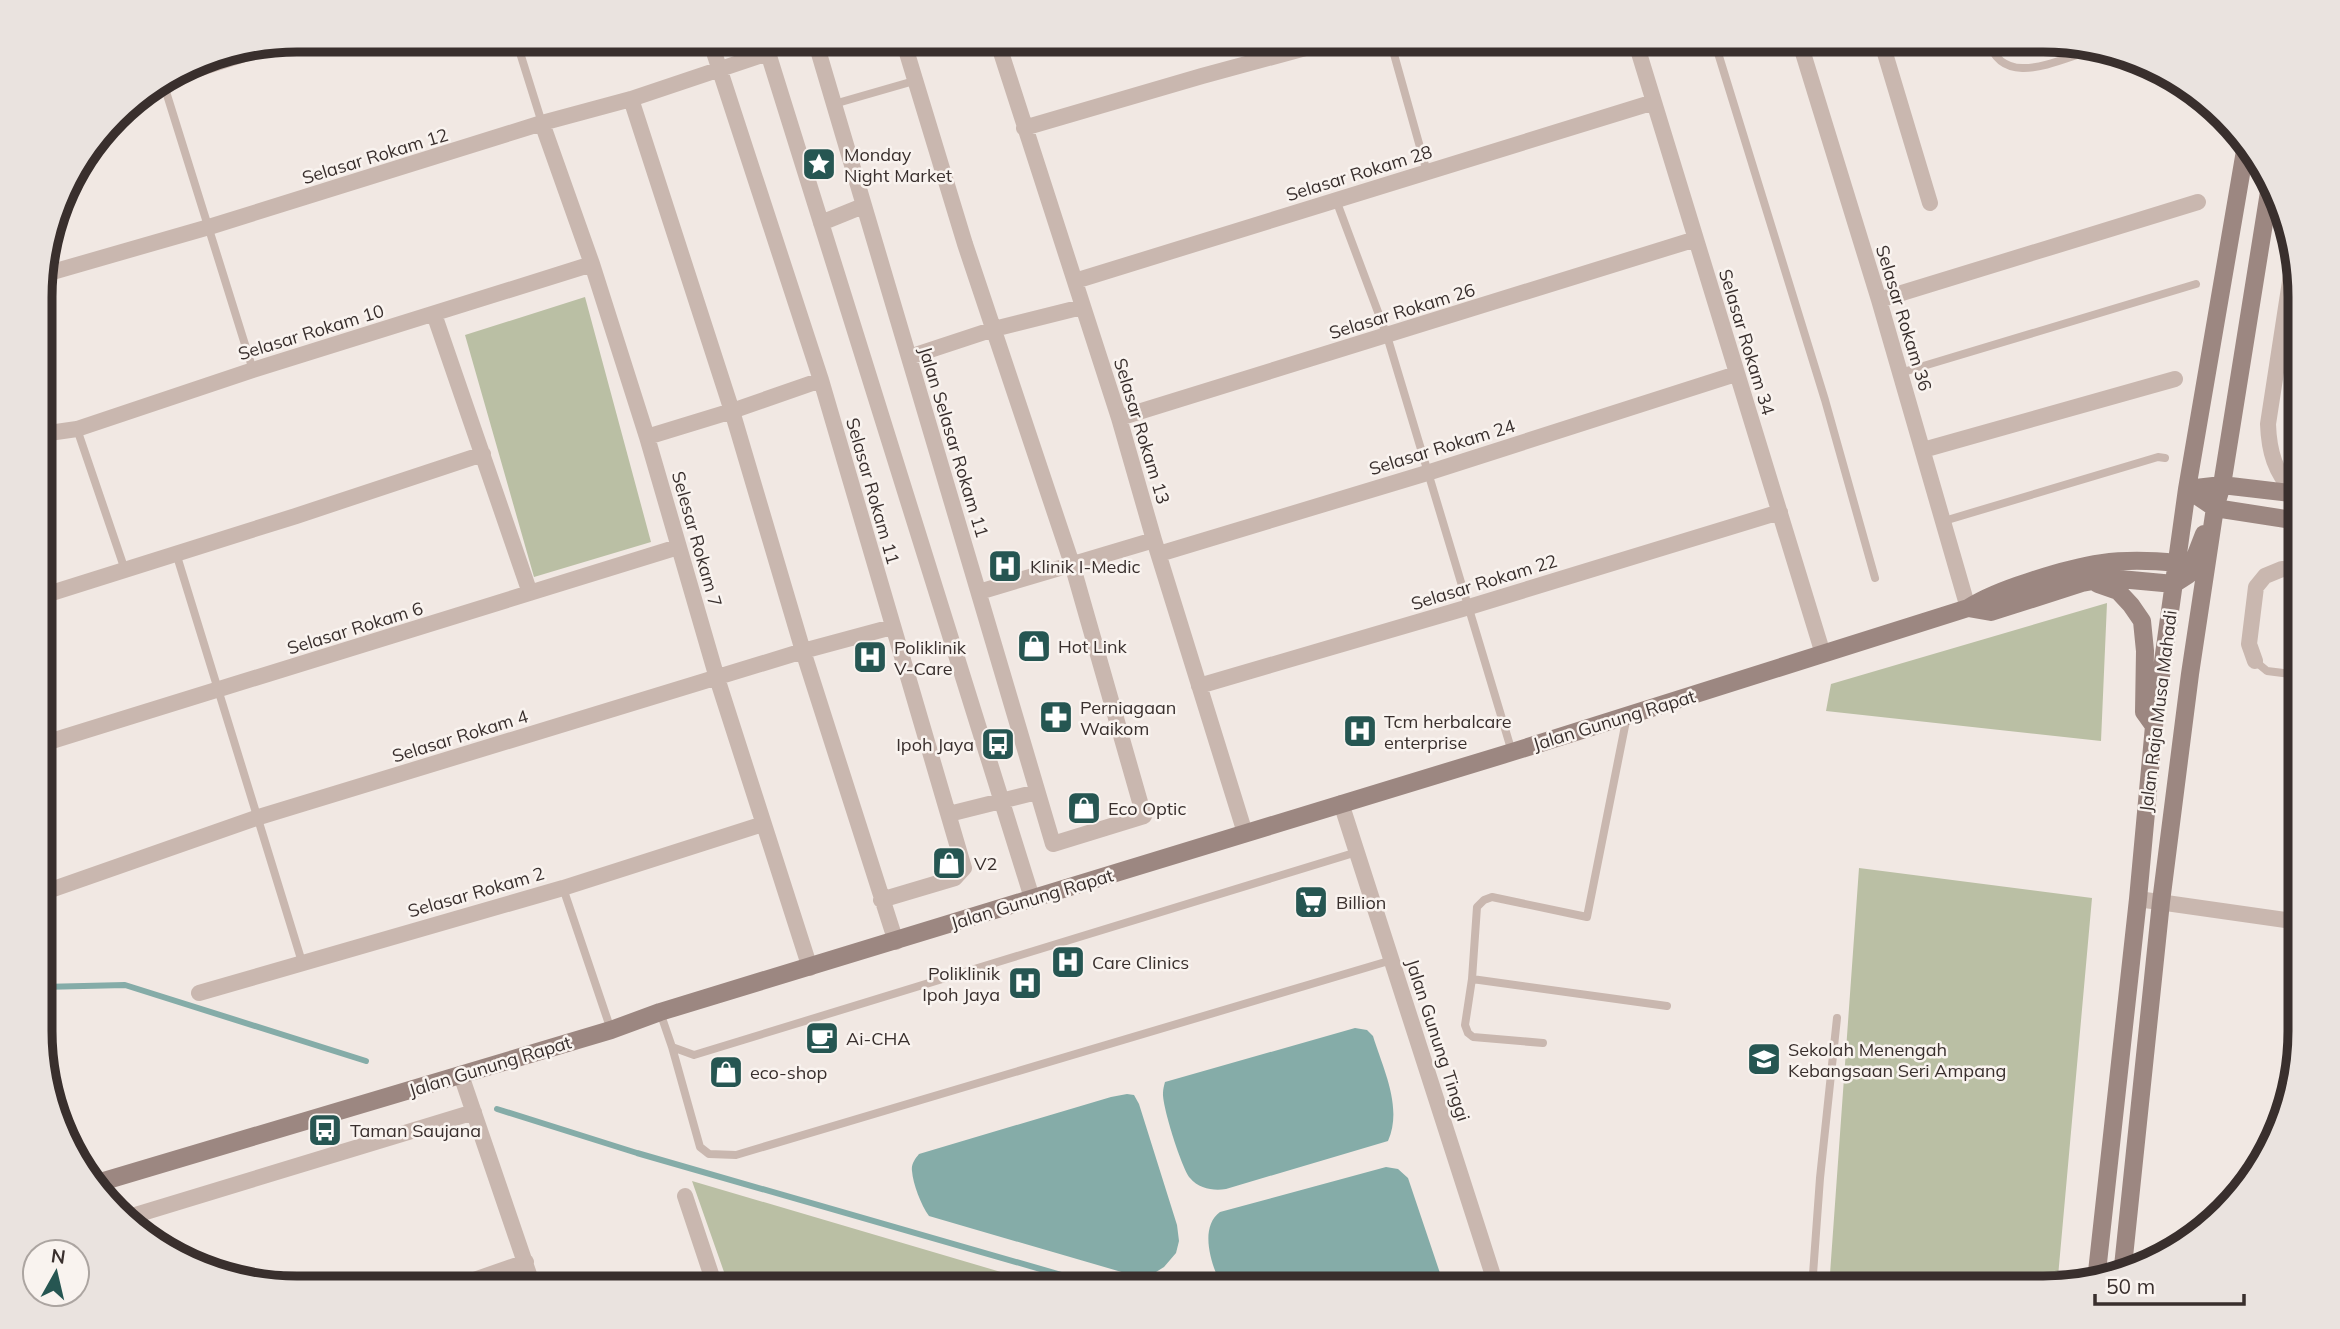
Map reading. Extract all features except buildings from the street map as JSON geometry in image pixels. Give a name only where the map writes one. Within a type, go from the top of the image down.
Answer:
[{"type":"street","name":"Selasar Rokam 11","points":[[714,52],[821,380],[964,868],[955,878],[881,900]]},
{"type":"street","name":"Selasar Rokam 12","points":[[54,271],[209,227],[542,123],[632,99],[719,69],[755,52]]},
{"type":"street","name":"Selasar Rokam 11","points":[[768,52],[1032,898]]},
{"type":"street","name":"Jalan Selasar Rokam 11","points":[[818,52],[1053,844],[1144,816],[1072,564]]},
{"type":"street","points":[[906,52],[1072,564]]},
{"type":"street","name":"Selasar Rokam 13","points":[[1002,52],[1119,418],[1245,834]]},
{"type":"street","points":[[1024,128],[1291,52]]},
{"type":"street","name":"Selasar Rokam 34","points":[[1639,52],[1823,654]]},
{"type":"street","name":"Selasar Rokam 36","points":[[1803,52],[1879,300],[1968,608]]},
{"type":"street","points":[[1885,52],[1930,203]]},
{"type":"street","points":[[632,99],[732,411],[803,651],[896,942]]},
{"type":"street","name":"Selasar Rokam 28","points":[[1075,281],[1654,102]]},
{"type":"street","name":"Selesar Rokam 7","points":[[542,123],[592,264],[647,437],[717,678],[810,968]]},
{"type":"street","name":"Jalan Raja Musa Mahadi","points":[[2097,1270],[2154,726],[2180,574],[2187,489],[2244,158]]},
{"type":"street","points":[[1879,300],[2198,202]]},
{"type":"street","name":"Jalan Raja Musa Mahadi","points":[[2123,1263],[2161,902],[2200,607],[2267,202]]},
{"type":"street","points":[[821,223],[863,206]]},
{"type":"street","name":"Selasar Rokam 26","points":[[1119,418],[1696,239]]},
{"type":"street","name":"Selasar Rokam 10","points":[[52,432],[77,429],[253,370],[592,264]]},
{"type":"street","points":[[2287,302],[2269,424],[2269,444],[2281,478],[2287,484]]},
{"type":"street","points":[[909,357],[994,329],[1082,307]]},
{"type":"street","points":[[434,314],[530,593]]},
{"type":"street","name":"Selasar Rokam 24","points":[[979,592],[1072,564],[1157,547],[1427,473],[1736,374]]},
{"type":"street","points":[[1923,450],[2175,379]]},
{"type":"street","points":[[647,437],[821,380]]},
{"type":"street","points":[[52,593],[483,454]]},
{"type":"street","points":[[2187,489],[2221,485],[2287,493]]},
{"type":"street","points":[[2187,489],[2215,508],[2287,519]]},
{"type":"street","points":[[2200,607],[2180,574],[2215,508]]},
{"type":"street","name":"Selasar Rokam 22","points":[[1199,686],[1780,512]]},
{"type":"street","name":"Selasar Rokam 6","points":[[52,741],[678,547]]},
{"type":"street","name":"Jalan Gunung Rapat","points":[[107,1185],[611,1030],[660,1012],[896,942],[1627,716],[1968,608],[1986,596],[2068,569],[2109,560],[2140,559],[2180,574]]},
{"type":"street","points":[[2255,661],[2249,644],[2256,587],[2265,576],[2287,570]]},
{"type":"street","name":"Jalan Gunung Rapat","points":[[1968,608],[1991,611],[2082,583],[2109,578],[2180,574]]},
{"type":"street","points":[[2082,583],[2105,585],[2118,591],[2132,605],[2141,621],[2145,650],[2144,712],[2154,726]]},
{"type":"street","name":"Selasar Rokam 4","points":[[52,889],[259,817],[803,651],[892,627]]},
{"type":"street","points":[[949,814],[1037,792]]},
{"type":"street","name":"Jalan Gunung Tinggi","points":[[1340,803],[1493,1276]]},
{"type":"street","name":"Selasar Rokam 2","points":[[199,993],[563,888],[763,824]]},
{"type":"street","points":[[2138,898],[2287,920]]},
{"type":"street","points":[[461,1075],[530,1277]]},
{"type":"street","points":[[135,1215],[474,1112]]},
{"type":"street","points":[[685,1196],[712,1277]]},
{"type":"street","points":[[483,1277],[526,1262]]},
{"type":"lane","points":[[520,52],[542,123]]},
{"type":"lane","points":[[1393,52],[1428,173]]},
{"type":"lane","points":[[1718,52],[1825,400],[1875,578]]},
{"type":"lane","points":[[1991,52],[1999,62],[2019,68],[2031,68],[2075,55]]},
{"type":"lane","points":[[834,104],[914,81]]},
{"type":"lane","points":[[166,91],[253,370]]},
{"type":"lane","points":[[1336,200],[1387,336],[1512,752]]},
{"type":"lane","points":[[1900,373],[2196,284]]},
{"type":"lane","points":[[77,429],[125,570]]},
{"type":"lane","points":[[1944,521],[2158,457],[2165,458]]},
{"type":"lane","points":[[176,553],[302,962]]},
{"type":"lane","points":[[2255,661],[2267,671],[2287,674]]},
{"type":"lane","points":[[1543,1043],[1473,1037],[1468,1033],[1465,1026],[1472,979],[1477,907],[1492,897],[1587,917],[1627,716]]},
{"type":"lane","points":[[672,1047],[694,1055],[1357,852]]},
{"type":"lane","points":[[563,888],[611,1030]]},
{"type":"lane","points":[[660,1012],[700,1147],[709,1154],[736,1155],[1393,960]]},
{"type":"lane","points":[[1472,979],[1667,1006]]},
{"type":"lane","points":[[1813,1276],[1837,1018]]},
{"type":"green space","points":[[585,297],[651,542],[534,577],[465,335]]},
{"type":"green space","points":[[2107,603],[2101,741],[1826,711],[1831,684]]},
{"type":"green space","points":[[1859,868],[2092,898],[2058,1276],[1830,1276]]},
{"type":"green space","points":[[692,1181],[1016,1277],[726,1277]]},
{"type":"water","points":[[1355,1028],[1367,1030],[1373,1036],[1390,1088],[1393,1115],[1388,1141],[1226,1189],[1207,1188],[1190,1178],[1178,1151],[1166,1110],[1163,1093],[1165,1082]]},
{"type":"water","points":[[1134,1095],[1139,1104],[1177,1225],[1179,1241],[1176,1253],[1164,1267],[1149,1277],[1125,1273],[929,1216],[920,1200],[912,1171],[919,1154],[1111,1097]]},
{"type":"water","points":[[1386,1167],[1398,1169],[1408,1178],[1441,1276],[1218,1276],[1211,1259],[1208,1238],[1213,1219],[1220,1212]]},
{"type":"waterway","points":[[52,987],[125,985],[366,1061]]},
{"type":"waterway","points":[[497,1109],[637,1153],[1067,1277]]},
{"type":"place","name":"Monday Night Market","points":[[819,164]]},
{"type":"place","name":"Klinik I-Medic","points":[[1005,566]]},
{"type":"place","name":"Hot Link","points":[[1034,646]]},
{"type":"place","name":"Poliklinik V-Care","points":[[870,657]]},
{"type":"place","name":"Perniagaan Waikom","points":[[1056,717]]},
{"type":"place","name":"Tcm herbalcare enterprise","points":[[1360,731]]},
{"type":"place","name":"Ipoh Jaya","points":[[998,744]]},
{"type":"place","name":"Eco Optic","points":[[1084,808]]},
{"type":"place","name":"V2","points":[[949,863]]},
{"type":"place","name":"Billion","points":[[1311,902]]},
{"type":"place","name":"Care Clinics","points":[[1068,962]]},
{"type":"place","name":"Poliklinik Ipoh Jaya","points":[[1025,983]]},
{"type":"place","name":"Ai-CHA","points":[[822,1038]]},
{"type":"place","name":"Sekolah Menengah Kebangsaan Seri Ampang","points":[[1764,1059]]},
{"type":"place","name":"eco-shop","points":[[726,1072]]},
{"type":"place","name":"Taman Saujana","points":[[325,1130]]}]
